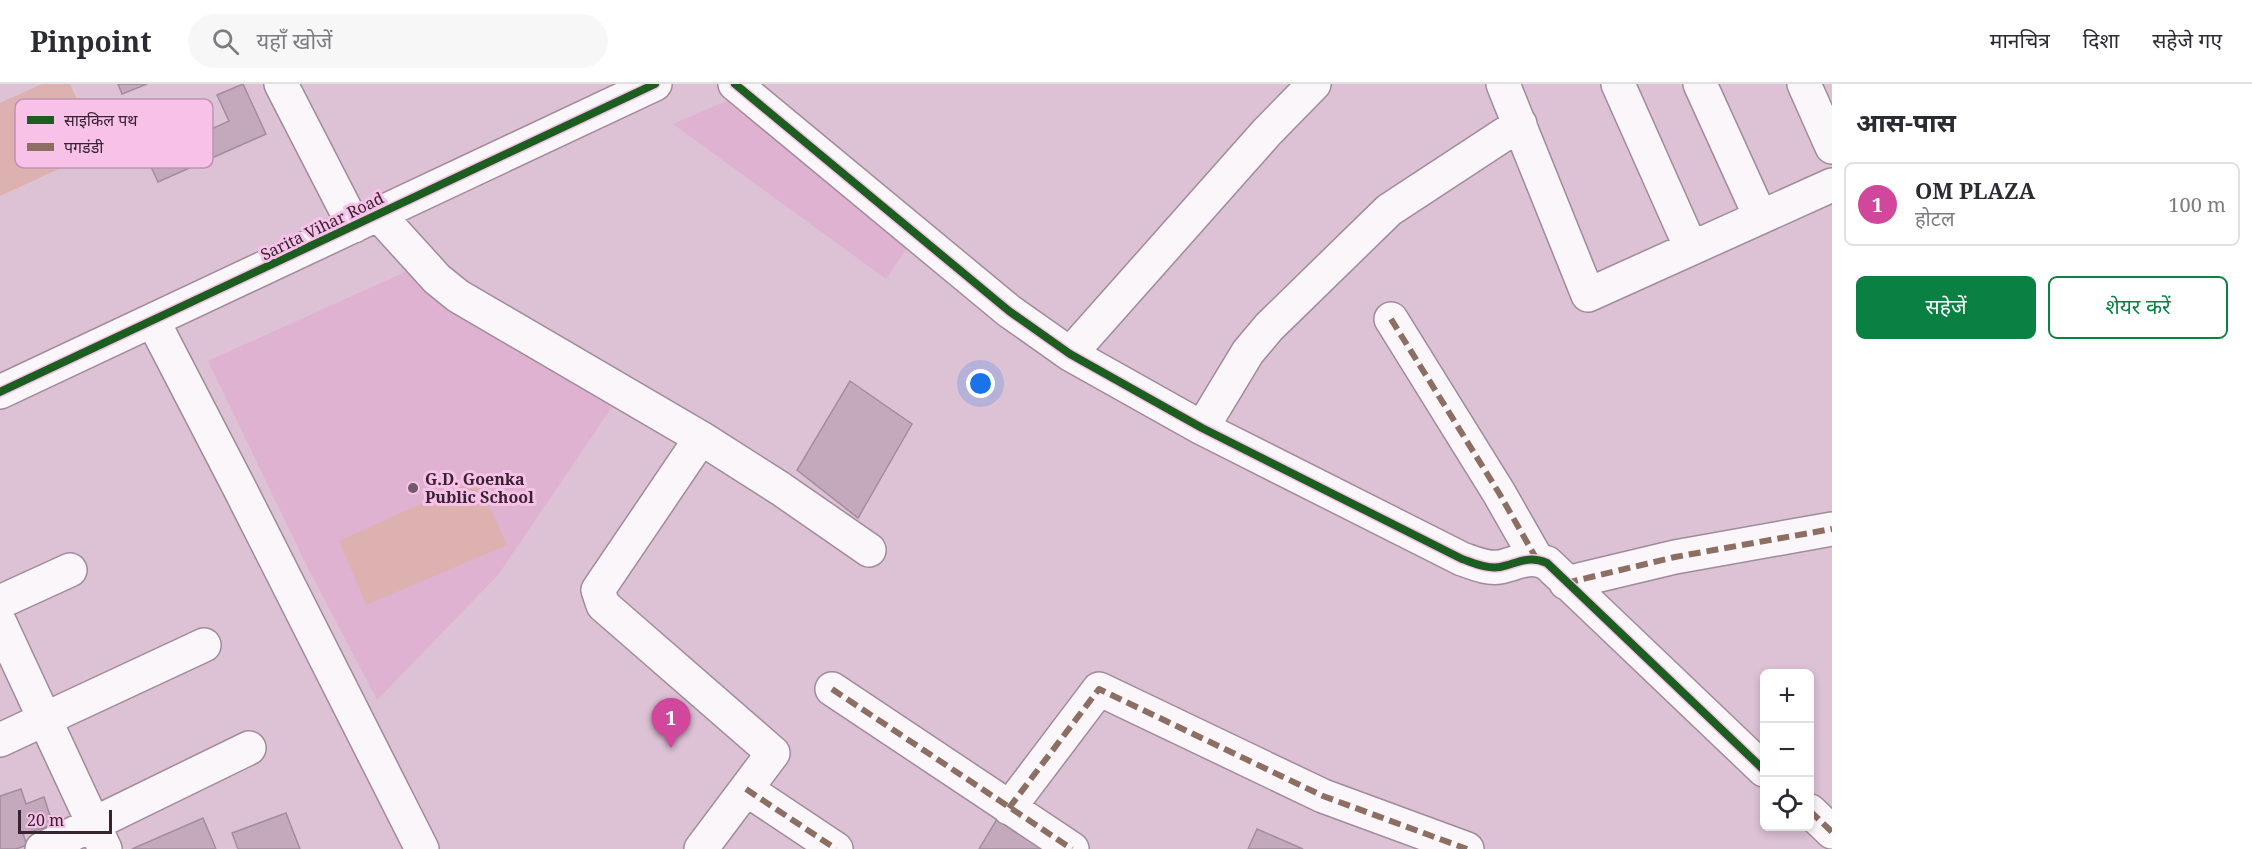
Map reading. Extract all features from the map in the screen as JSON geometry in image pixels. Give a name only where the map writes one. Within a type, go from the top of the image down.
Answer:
[{"type":"street","points":[[281,84],[366,220],[436,279],[458,296],[701,438],[781,489],[869,550]]},
{"type":"street","name":"Sarita Vihar Road","points":[[0,392],[655,84]]},
{"type":"street","points":[[735,84],[1010,311],[1070,354],[1202,428],[1462,558],[1487,567],[1500,567],[1520,560],[1536,558],[1546,563],[1760,766]]},
{"type":"street","points":[[1070,354],[1267,132],[1314,84]]},
{"type":"street","points":[[1503,84],[1588,295],[1832,185]]},
{"type":"street","points":[[1618,84],[1691,248]]},
{"type":"street","points":[[1700,84],[1760,216]]},
{"type":"street","points":[[1804,84],[1832,147]]},
{"type":"street","points":[[1202,428],[1248,352],[1269,327],[1389,210],[1520,124]]},
{"type":"street","points":[[1391,319],[1499,493],[1536,558]]},
{"type":"street","points":[[153,321],[422,849]]},
{"type":"street","points":[[701,438],[598,590],[603,605],[773,753],[701,849]]},
{"type":"street","points":[[1566,582],[1675,557],[1832,529]]},
{"type":"street","points":[[0,602],[70,570]]},
{"type":"street","points":[[0,622],[99,836]]},
{"type":"street","points":[[0,740],[204,645]]},
{"type":"street","points":[[832,689],[1072,849]]},
{"type":"street","points":[[1009,808],[1099,689],[1323,796],[1452,847]]},
{"type":"street","points":[[42,849],[99,836],[249,748]]},
{"type":"street","points":[[746,789],[836,849]]},
{"type":"street","points":[[1814,816],[1832,832]]},
{"type":"shaded area","points":[[42,84],[70,84],[77,99],[15,99],[15,168],[61,168],[0,196],[0,103]]},
{"type":"shaded area","points":[[733,98],[907,248],[886,279],[673,124]]},
{"type":"shaded area","name":"G.D. Goenka Public School","points":[[412,269],[441,299],[612,407],[498,575],[377,700],[308,568],[208,361]]},
{"type":"shaded area","points":[[477,478],[507,545],[366,605],[339,541]]},
{"type":"building","points":[[118,84],[147,84],[122,94]]},
{"type":"building","points":[[243,84],[266,134],[213,158],[213,128],[229,121],[217,95]]},
{"type":"building","points":[[152,168],[190,168],[158,182]]},
{"type":"building","points":[[850,381],[912,424],[858,518],[797,470]]},
{"type":"building","points":[[21,789],[26,804],[44,797],[53,825],[23,834],[27,845],[16,849],[0,849],[0,796]]},
{"type":"building","points":[[286,813],[300,849],[238,849],[232,833]]},
{"type":"building","points":[[1000,814],[1047,849],[979,849]]},
{"type":"building","points":[[203,818],[216,849],[132,849]]},
{"type":"building","points":[[1257,829],[1303,849],[1248,849]]},
{"type":"marked path","points":[[1391,319],[1499,493],[1536,558]]},
{"type":"marked path","points":[[1566,583],[1675,557],[1832,529]]},
{"type":"marked path","points":[[832,689],[1072,849]]},
{"type":"marked path","points":[[1009,808],[1099,689],[1323,796],[1467,849]]},
{"type":"marked path","points":[[746,789],[836,849]]},
{"type":"marked path","points":[[1814,815],[1832,832]]},
{"type":"cycle path","points":[[0,392],[655,84]]},
{"type":"cycle path","points":[[735,84],[1009,311],[1070,354],[1202,428],[1462,559],[1490,567],[1529,560],[1547,563],[1760,766]]},
{"type":"place","name":"G.D. Goenka Public School","points":[[413,488]]},
{"type":"place","name":"OM PLAZA","points":[[671,748]]}]
